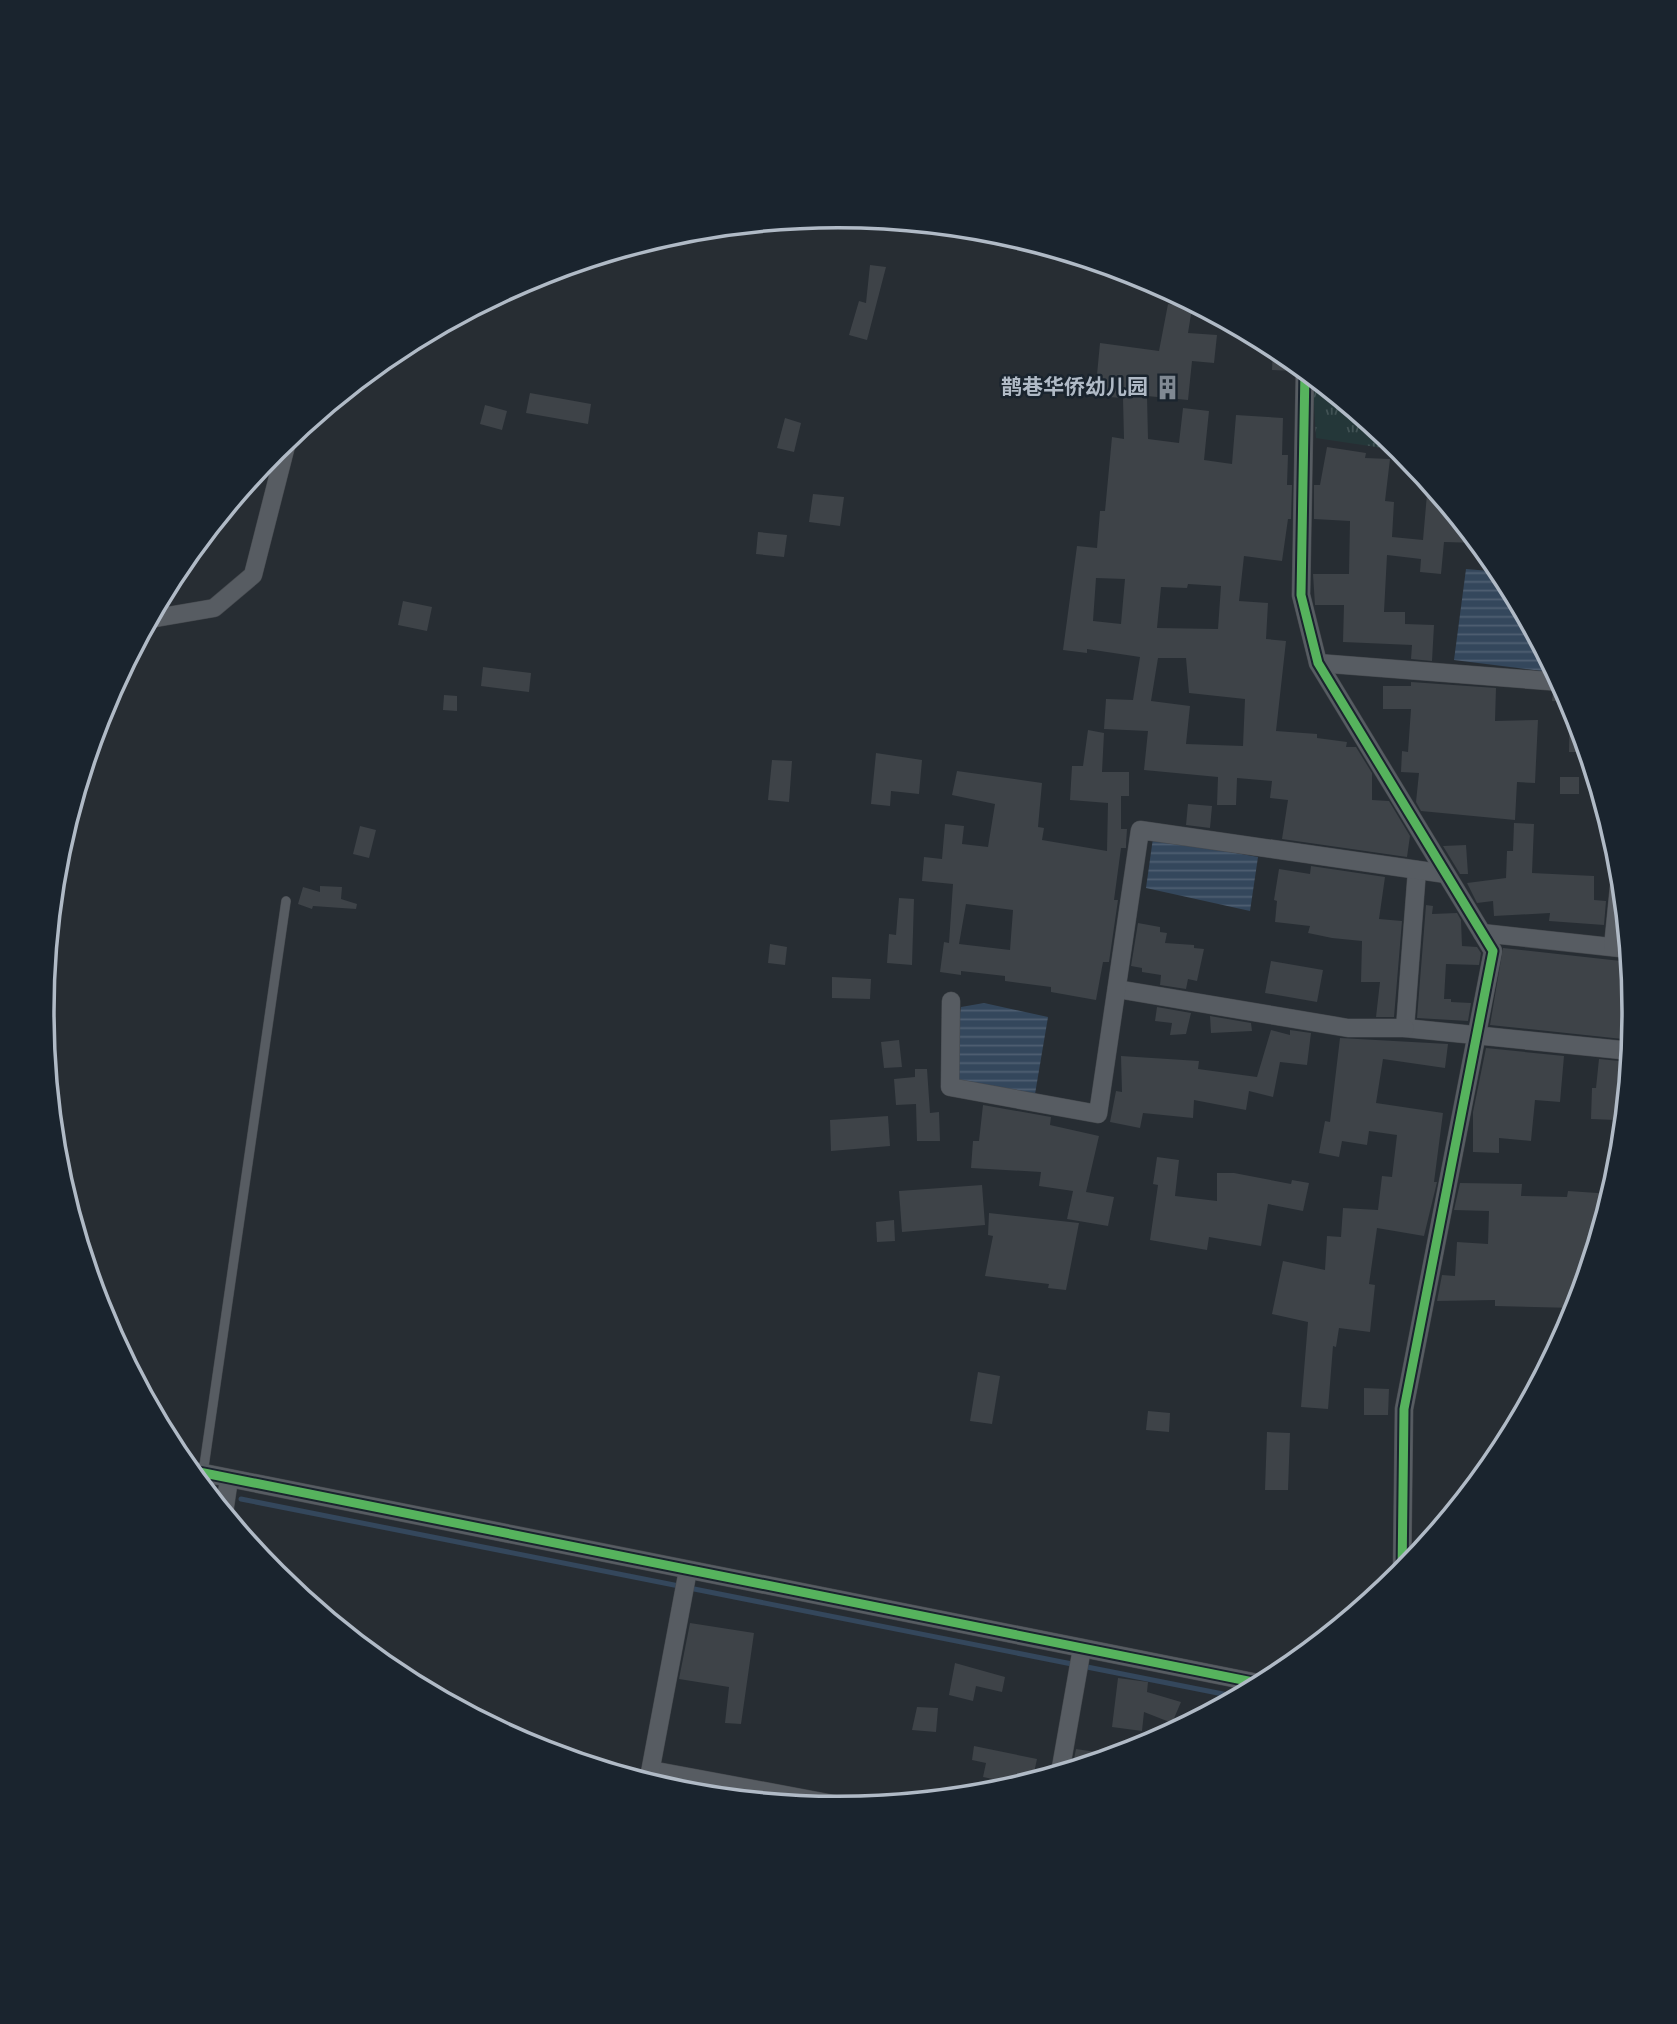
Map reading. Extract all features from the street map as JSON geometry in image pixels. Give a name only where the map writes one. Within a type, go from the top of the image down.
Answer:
[{"type":"street","points":[[1305,382],[1301,594],[1318,663],[1493,951],[1404,1409],[1402,1557]]},
{"type":"street","points":[[161,617],[214,608],[253,575],[283,458]]},
{"type":"street","points":[[1318,663],[1549,681]]},
{"type":"street","points":[[951,1001],[950,1087],[1098,1114],[1140,830],[1446,874]]},
{"type":"street","points":[[1405,1028],[1417,870]]},
{"type":"street","points":[[1482,933],[1620,948]]},
{"type":"street","points":[[1116,989],[1348,1028],[1405,1028],[1622,1050]]},
{"type":"street","points":[[204,1473],[686,1581],[1080,1660],[1246,1682]]},
{"type":"street","points":[[226,1501],[229,1479]]},
{"type":"street","points":[[651,1773],[686,1581]]},
{"type":"street","points":[[1062,1764],[1080,1660]]},
{"type":"street","points":[[711,1786],[746,1791]]},
{"type":"lane","points":[[197,1463],[286,901]]},
{"type":"green space","points":[[1313,388],[1384,448],[1316,438]]},
{"type":"water","points":[[1466,569],[1487,571],[1518,620],[1542,665],[1542,671],[1454,660]]},
{"type":"water","points":[[1153,838],[1258,857],[1250,911],[1146,888]]},
{"type":"water","points":[[984,1003],[1048,1017],[1034,1100],[966,1085],[957,1079],[956,1039],[961,1007]]},
{"type":"building","points":[[870,265],[886,267],[867,340],[849,335],[859,301],[866,303]]},
{"type":"building","points":[[1168,304],[1191,312],[1188,333],[1217,335],[1214,363],[1192,361],[1188,400],[1147,396],[1148,439],[1179,443],[1183,408],[1209,411],[1204,460],[1232,464],[1236,415],[1283,418],[1282,455],[1288,455],[1287,485],[1292,485],[1291,519],[1288,519],[1282,561],[1244,556],[1239,601],[1268,603],[1266,639],[1286,641],[1276,731],[1317,734],[1317,738],[1347,742],[1346,747],[1356,747],[1372,773],[1372,800],[1389,801],[1410,836],[1407,857],[1282,839],[1288,800],[1270,798],[1272,781],[1237,778],[1236,805],[1217,805],[1218,777],[1144,770],[1148,731],[1104,729],[1106,699],[1133,700],[1140,657],[1087,649],[1087,653],[1063,650],[1077,546],[1097,548],[1100,511],[1105,511],[1112,437],[1124,439],[1123,398],[1095,396],[1100,343],[1159,351]],"holes":[[[1096,578],[1125,579],[1121,624],[1093,621]],[[1188,584],[1221,586],[1218,629],[1157,628],[1161,587],[1187,588]],[[1158,658],[1186,658],[1189,693],[1245,699],[1243,746],[1186,744],[1190,706],[1151,701]]]},
{"type":"building","points":[[1272,359],[1289,371],[1272,370]]},
{"type":"building","points":[[530,393],[591,404],[588,424],[526,413]]},
{"type":"building","points":[[485,405],[507,411],[502,430],[480,424]]},
{"type":"building","points":[[785,418],[801,423],[794,452],[777,448]]},
{"type":"building","points":[[1327,447],[1366,453],[1365,458],[1390,459],[1385,501],[1394,502],[1392,537],[1423,540],[1427,494],[1467,543],[1444,542],[1441,574],[1420,572],[1421,559],[1387,555],[1384,612],[1405,612],[1405,624],[1434,625],[1432,661],[1411,659],[1412,645],[1343,642],[1344,605],[1315,605],[1313,574],[1349,574],[1350,521],[1314,519],[1314,485],[1320,485]]},
{"type":"building","points":[[813,494],[844,497],[840,526],[809,522]]},
{"type":"building","points":[[758,532],[787,535],[784,557],[756,554]]},
{"type":"building","points":[[403,601],[432,607],[427,631],[398,625]]},
{"type":"building","points":[[483,667],[531,673],[529,692],[481,686]]},
{"type":"building","points":[[1411,682],[1496,688],[1495,721],[1538,720],[1535,783],[1517,782],[1515,820],[1421,811],[1416,802],[1419,773],[1401,772],[1402,751],[1408,752],[1411,709],[1383,709],[1383,686],[1411,686]]},
{"type":"building","points":[[1554,693],[1558,701],[1552,701]]},
{"type":"building","points":[[444,695],[457,696],[457,711],[443,710]]},
{"type":"building","points":[[1569,729],[1578,752],[1569,752]]},
{"type":"building","points":[[1088,730],[1104,733],[1102,772],[1129,772],[1129,796],[1121,796],[1121,829],[1127,829],[1126,848],[1121,848],[1114,900],[1118,900],[1109,962],[1103,962],[1096,1000],[1051,992],[1051,987],[1005,981],[1005,976],[961,971],[961,975],[940,972],[944,942],[949,943],[953,884],[922,881],[924,857],[942,859],[945,824],[964,826],[962,844],[988,847],[995,804],[952,795],[957,771],[1042,783],[1038,827],[1044,828],[1042,840],[1107,851],[1108,803],[1070,800],[1072,766],[1083,766]],"holes":[[[966,904],[1013,910],[1010,950],[959,944]]]},
{"type":"building","points":[[876,753],[922,760],[919,794],[891,791],[890,806],[871,804]]},
{"type":"building","points":[[772,760],[792,761],[789,802],[768,800]]},
{"type":"building","points":[[1560,777],[1579,777],[1579,794],[1560,794]]},
{"type":"building","points":[[1188,804],[1212,806],[1210,828],[1186,825]]},
{"type":"building","points":[[1514,823],[1534,824],[1532,873],[1594,876],[1594,900],[1606,901],[1604,925],[1549,921],[1550,913],[1494,916],[1493,901],[1477,903],[1467,883],[1506,878],[1507,851],[1513,851]]},
{"type":"building","points":[[360,826],[376,830],[369,858],[353,854]]},
{"type":"building","points":[[1466,845],[1468,874],[1460,874],[1443,846]]},
{"type":"building","points":[[1311,866],[1385,877],[1379,919],[1402,921],[1394,1017],[1376,1017],[1380,982],[1361,982],[1362,941],[1308,933],[1310,926],[1275,922],[1277,901],[1274,900],[1279,869],[1310,874]]},
{"type":"building","points":[[320,886],[342,887],[341,899],[357,904],[356,909],[313,906],[312,909],[298,904],[303,887],[320,892]]},
{"type":"building","points":[[899,898],[914,899],[912,965],[887,963],[889,934],[896,935]]},
{"type":"building","points":[[1426,905],[1433,906],[1432,914],[1457,913],[1461,920],[1462,946],[1477,947],[1481,953],[1479,965],[1446,964],[1444,999],[1471,1003],[1468,1021],[1417,1018]]},
{"type":"building","points":[[1138,923],[1160,927],[1160,932],[1167,933],[1165,943],[1194,945],[1194,948],[1204,949],[1197,981],[1188,979],[1186,989],[1160,985],[1161,975],[1142,972],[1142,968],[1131,966]]},
{"type":"building","points":[[770,944],[787,947],[785,965],[768,963]]},
{"type":"building","points":[[1503,948],[1621,961],[1622,1039],[1490,1025]]},
{"type":"building","points":[[1271,961],[1323,970],[1317,1002],[1265,993]]},
{"type":"building","points":[[832,977],[871,979],[870,999],[832,998]]},
{"type":"building","points":[[1157,1007],[1191,1013],[1186,1034],[1170,1035],[1172,1023],[1155,1021]]},
{"type":"building","points":[[1210,1016],[1251,1023],[1252,1031],[1211,1033]]},
{"type":"building","points":[[1271,1030],[1290,1035],[1290,1030],[1311,1033],[1307,1065],[1280,1062],[1273,1097],[1249,1091],[1246,1110],[1194,1100],[1193,1118],[1143,1113],[1140,1128],[1110,1122],[1116,1091],[1122,1092],[1121,1056],[1199,1061],[1198,1069],[1257,1077]]},
{"type":"building","points":[[1340,1038],[1448,1044],[1445,1068],[1383,1059],[1376,1103],[1443,1113],[1434,1182],[1437,1182],[1424,1236],[1377,1228],[1369,1284],[1375,1285],[1370,1332],[1339,1328],[1336,1347],[1333,1346],[1328,1409],[1301,1407],[1308,1322],[1272,1314],[1283,1261],[1325,1270],[1327,1236],[1341,1237],[1343,1208],[1378,1210],[1382,1176],[1392,1177],[1397,1135],[1369,1131],[1367,1145],[1342,1141],[1339,1157],[1319,1153],[1325,1121],[1330,1122]]},
{"type":"building","points":[[899,1040],[902,1067],[884,1068],[881,1042]]},
{"type":"building","points":[[1486,1048],[1564,1056],[1560,1102],[1535,1100],[1531,1141],[1499,1138],[1499,1153],[1473,1152],[1473,1112]]},
{"type":"building","points":[[1599,1059],[1621,1061],[1615,1120],[1591,1119],[1592,1088],[1596,1088]]},
{"type":"building","points":[[915,1069],[927,1069],[930,1113],[939,1112],[940,1141],[917,1141],[916,1104],[896,1105],[894,1079],[915,1077]]},
{"type":"building","points":[[983,1105],[1051,1117],[1050,1125],[1099,1136],[1086,1192],[1114,1197],[1108,1226],[1067,1219],[1073,1191],[1039,1186],[1041,1172],[971,1168],[973,1141],[979,1141]]},
{"type":"building","points":[[888,1116],[890,1146],[831,1151],[830,1120]]},
{"type":"building","points":[[1157,1157],[1179,1160],[1175,1196],[1217,1201],[1217,1173],[1234,1173],[1291,1184],[1292,1180],[1309,1183],[1303,1211],[1268,1204],[1261,1246],[1209,1237],[1207,1250],[1150,1240],[1158,1185],[1153,1184]]},
{"type":"building","points":[[1460,1183],[1522,1184],[1521,1196],[1567,1197],[1568,1191],[1601,1193],[1581,1264],[1565,1308],[1495,1306],[1495,1300],[1437,1301],[1442,1275],[1455,1276],[1457,1242],[1488,1244],[1489,1211],[1454,1210]]},
{"type":"building","points":[[982,1185],[985,1225],[902,1232],[899,1191]]},
{"type":"building","points":[[989,1213],[1079,1223],[1066,1290],[1048,1288],[1049,1284],[985,1276],[993,1236],[988,1235]]},
{"type":"building","points":[[894,1220],[895,1241],[877,1242],[876,1222]]},
{"type":"building","points":[[978,1372],[1000,1376],[992,1424],[970,1421]]},
{"type":"building","points":[[1364,1388],[1389,1389],[1388,1415],[1364,1415]]},
{"type":"building","points":[[1148,1411],[1170,1413],[1169,1432],[1146,1430]]},
{"type":"building","points":[[1267,1432],[1290,1433],[1288,1490],[1265,1490]]},
{"type":"building","points":[[690,1623],[754,1633],[741,1724],[725,1723],[729,1687],[679,1679]]},
{"type":"building","points":[[955,1663],[1005,1677],[1002,1692],[976,1686],[973,1701],[949,1695]]},
{"type":"building","points":[[1118,1678],[1148,1682],[1147,1692],[1181,1702],[1170,1722],[1144,1712],[1142,1731],[1112,1727]]},
{"type":"building","points":[[917,1707],[938,1708],[936,1732],[912,1730]]},
{"type":"building","points":[[974,1746],[1037,1759],[1034,1771],[997,1780],[983,1777],[986,1763],[972,1760]]},
{"type":"building","points":[[1076,1749],[1096,1752],[1091,1755],[1074,1760]]},
{"type":"waterway","points":[[241,1499],[1225,1694]]},
{"type":"cycle path","points":[[1305,382],[1301,595],[1318,663],[1493,951],[1404,1409],[1402,1557]]},
{"type":"cycle path","points":[[204,1473],[1247,1681]]},
{"type":"place","name":"鹊巷华侨幼儿园","points":[[1168,387]]}]
